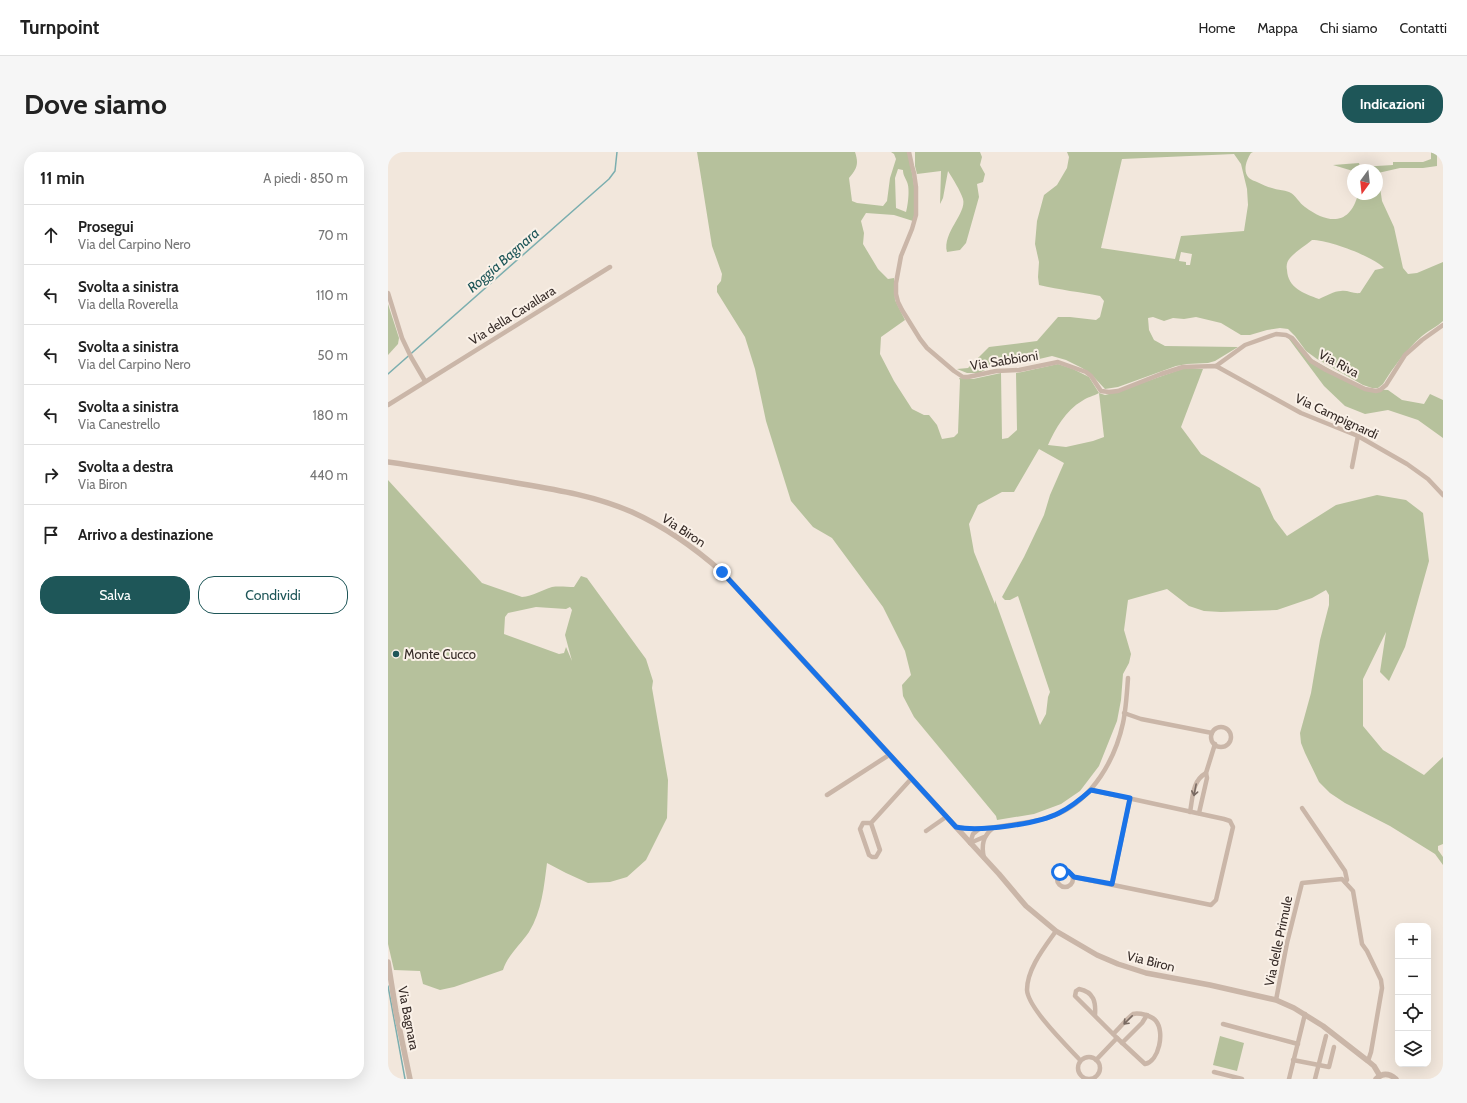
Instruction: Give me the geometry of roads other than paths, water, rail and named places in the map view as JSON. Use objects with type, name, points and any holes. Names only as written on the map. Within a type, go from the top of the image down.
[{"type":"street","name":"Via Sabbioni","points":[[909,152],[914,173],[916,209],[912,229],[901,256],[896,283],[896,294],[902,310],[920,339],[934,355],[954,371],[963,377],[968,377],[996,371],[1019,370],[1058,362],[1086,372],[1091,376],[1101,391],[1109,392],[1118,391],[1183,367],[1216,366]]},
{"type":"street","name":"Via della Cavallara","points":[[388,405],[610,267]]},
{"type":"street","points":[[388,293],[402,338],[411,358],[425,381]]},
{"type":"street","name":"Via Riva","points":[[1216,366],[1245,344],[1276,334],[1286,335],[1292,338],[1311,361],[1365,389],[1376,391],[1386,385],[1405,355],[1422,340],[1443,325]]},
{"type":"street","name":"Via Campignardi","points":[[1216,366],[1301,413],[1358,436],[1407,464],[1428,479],[1443,495]]},
{"type":"street","points":[[1352,467],[1358,436]]},
{"type":"street","name":"Via Biron","points":[[388,462],[541,487],[593,498],[632,512],[674,534],[722,572],[999,874],[1026,906],[1056,931],[1097,955],[1146,973],[1210,985],[1276,1000],[1304,1014],[1323,1026],[1374,1066],[1378,1077]]},
{"type":"street","points":[[956,827],[979,829],[993,828],[1035,821],[1058,814],[1079,802],[1091,790],[1104,772],[1114,751],[1121,732],[1128,678]]},
{"type":"street","points":[[1124,713],[1141,719],[1212,733]]},
{"type":"street","points":[[1222,727],[1228,730],[1231,736],[1229,742],[1221,746],[1215,744],[1212,739],[1212,733],[1216,728],[1222,727]]},
{"type":"street","points":[[1199,813],[1207,778],[1206,773],[1215,744]]},
{"type":"street","points":[[827,795],[889,755]]},
{"type":"street","points":[[1190,812],[1196,782],[1199,777],[1206,773]]},
{"type":"street","points":[[871,823],[880,850],[876,857],[869,855],[860,828],[863,823],[871,823],[911,779]]},
{"type":"street","points":[[1074,877],[1207,905],[1214,904],[1233,827],[1230,821],[1224,819],[1091,790]]},
{"type":"street","points":[[1112,884],[1130,798]]},
{"type":"street","points":[[1302,808],[1345,872],[1347,877],[1345,882],[1353,891],[1362,944],[1368,951],[1381,980],[1382,988],[1372,1052],[1368,1061]]},
{"type":"street","points":[[926,831],[946,817]]},
{"type":"street","points":[[970,843],[984,837],[993,828]]},
{"type":"street","points":[[970,843],[974,834],[979,829]]},
{"type":"street","points":[[984,837],[982,850],[985,860]]},
{"type":"street","name":"Via delle Primule","points":[[1276,1000],[1287,943],[1302,883],[1342,879],[1345,882]]},
{"type":"street","points":[[1056,931],[1039,955],[1029,977],[1027,991],[1031,1003],[1039,1014],[1080,1060]]},
{"type":"street","name":"Via Bagnara","points":[[388,962],[396,1012],[410,1079]]},
{"type":"street","points":[[1095,1015],[1096,1002],[1084,990],[1079,989],[1075,996],[1095,1015],[1115,1036],[1122,1043],[1145,1064],[1149,1063],[1155,1056],[1160,1041],[1161,1032],[1156,1020],[1141,1013],[1134,1014],[1115,1036],[1096,1060]]},
{"type":"street","points":[[1289,1079],[1304,1014]]},
{"type":"street","points":[[1122,1043],[1142,1023],[1147,1015]]},
{"type":"street","points":[[1223,1024],[1298,1044]]},
{"type":"street","points":[[1315,1079],[1326,1036]]},
{"type":"street","points":[[1293,1060],[1329,1068],[1334,1047]]},
{"type":"street","points":[[1088,1057],[1096,1060],[1100,1068],[1096,1078],[1089,1079],[1082,1076],[1078,1070],[1080,1060],[1088,1057]]},
{"type":"street","points":[[1214,1072],[1242,1079]]},
{"type":"street","points":[[1378,1077],[1388,1074],[1396,1079]]},
{"type":"waterway","name":"Roggia Bagnara","points":[[388,374],[609,179],[615,171],[617,152]]},
{"type":"waterway","name":"Roggia Bagnara","points":[[388,986],[405,1079]]},
{"type":"place","name":"Monte Cucco","points":[[396,654]]}]
